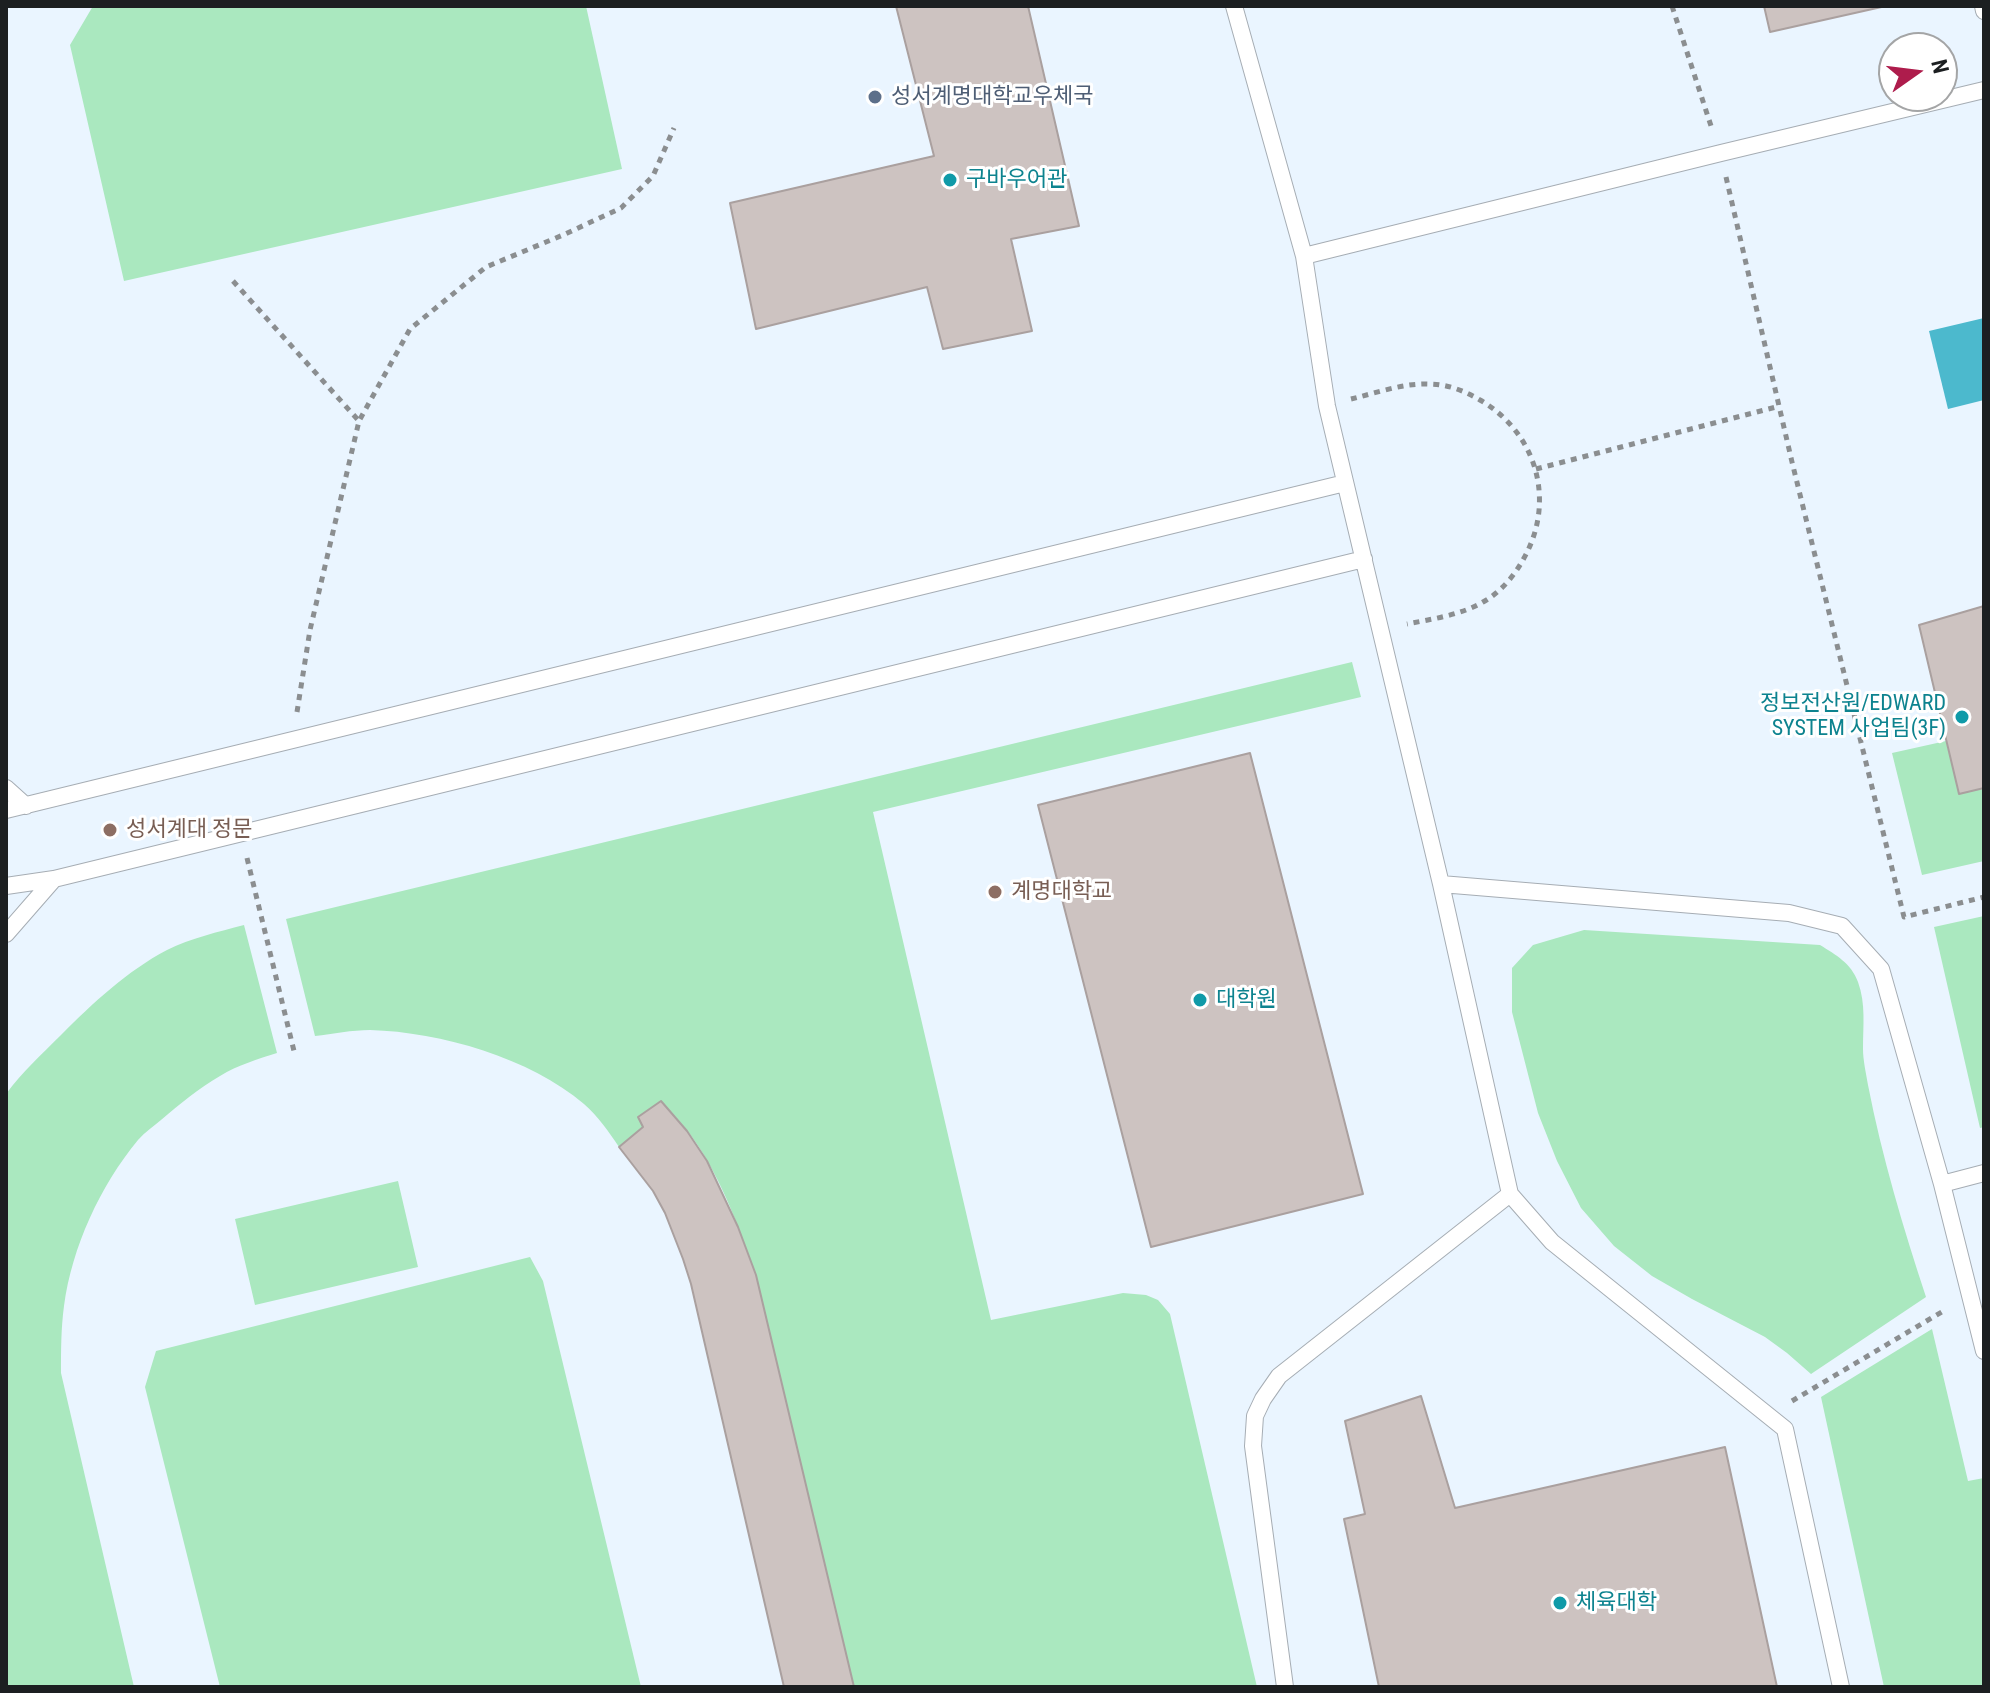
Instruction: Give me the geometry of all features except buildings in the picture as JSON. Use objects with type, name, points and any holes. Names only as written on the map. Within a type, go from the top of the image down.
[{"type":"lane","points":[[1234,6],[1304,256],[1327,406],[1441,884],[1510,1194],[1552,1242],[1785,1429],[1841,1687]]},
{"type":"lane","points":[[1304,256],[1984,90]]},
{"type":"lane","points":[[6,810],[1345,483]]},
{"type":"lane","points":[[6,886],[54,879],[1364,559]]},
{"type":"lane","points":[[6,788],[26,806]]},
{"type":"lane","points":[[6,934],[54,879]]},
{"type":"lane","points":[[1441,884],[1789,913],[1842,926],[1881,969],[1942,1184],[1984,1351]]},
{"type":"lane","points":[[1942,1184],[1984,1173]]},
{"type":"lane","points":[[1285,1687],[1253,1446],[1255,1416],[1279,1376],[1510,1194]]},
{"type":"path","points":[[1672,6],[1721,153],[1904,917],[1984,897]]},
{"type":"path","points":[[293,741],[310,630],[359,421],[410,329],[486,267],[621,208],[653,176],[674,128]]},
{"type":"path","points":[[233,281],[359,421]]},
{"type":"path","points":[[1327,406],[1400,387],[1429,384],[1465,391],[1496,410],[1521,436],[1536,469],[1541,505],[1534,540],[1514,576],[1484,602],[1446,616],[1379,630]]},
{"type":"path","points":[[1536,469],[1780,406]]},
{"type":"path","points":[[242,833],[294,1051]]},
{"type":"path","points":[[1768,1416],[1970,1295]]},
{"type":"shaded area","name":"계명대학교","points":[[6,6],[1984,6],[1984,1687],[6,1687]]},
{"type":"green space","points":[[93,6],[586,6],[622,169],[124,281],[70,45]]},
{"type":"green space","points":[[1352,662],[1361,697],[873,812],[991,1320],[1123,1293],[1146,1295],[1158,1300],[1170,1314],[1257,1687],[854,1687],[756,1275],[735,1218],[698,1145],[661,1101],[638,1117],[643,1127],[619,1147],[594,1114],[562,1088],[511,1061],[455,1042],[397,1032],[363,1030],[315,1036],[286,919]]},
{"type":"green space","points":[[1946,741],[1959,793],[1984,788],[1984,861],[1922,875],[1892,753]]},
{"type":"green space","points":[[1984,916],[1984,1127],[1980,1128],[1934,927]]},
{"type":"green space","points":[[244,925],[277,1053],[241,1065],[212,1081],[138,1140],[112,1177],[90,1218],[74,1262],[64,1306],[61,1373],[134,1687],[6,1687],[6,1094],[32,1063],[85,1011],[152,958],[176,946]]},
{"type":"green space","points":[[1584,930],[1820,945],[1847,965],[1855,975],[1862,999],[1864,1062],[1880,1139],[1926,1297],[1811,1374],[1765,1337],[1652,1276],[1614,1246],[1581,1208],[1557,1161],[1538,1113],[1512,1012],[1512,968],[1533,945]]},
{"type":"green space","points":[[398,1181],[418,1267],[255,1305],[235,1219]]},
{"type":"green space","points":[[530,1257],[543,1281],[641,1687],[220,1687],[145,1387],[156,1351]]},
{"type":"green space","points":[[1932,1329],[1968,1481],[1984,1478],[1984,1687],[1884,1687],[1821,1397]]},
{"type":"water","points":[[1984,318],[1984,400],[1948,409],[1929,331]]},
{"type":"place","name":"성서계명대학교우체국","points":[[875,97]]},
{"type":"place","name":"구바우어관","points":[[950,180]]},
{"type":"place","name":"정보전산원/EDWARD SYSTEM 사업팀(3F)","points":[[1962,717]]},
{"type":"place","name":"성서계대 정문","points":[[110,830]]},
{"type":"place","name":"계명대학교","points":[[995,892]]},
{"type":"place","name":"대학원","points":[[1200,1000]]},
{"type":"place","name":"체육대학","points":[[1560,1603]]}]
